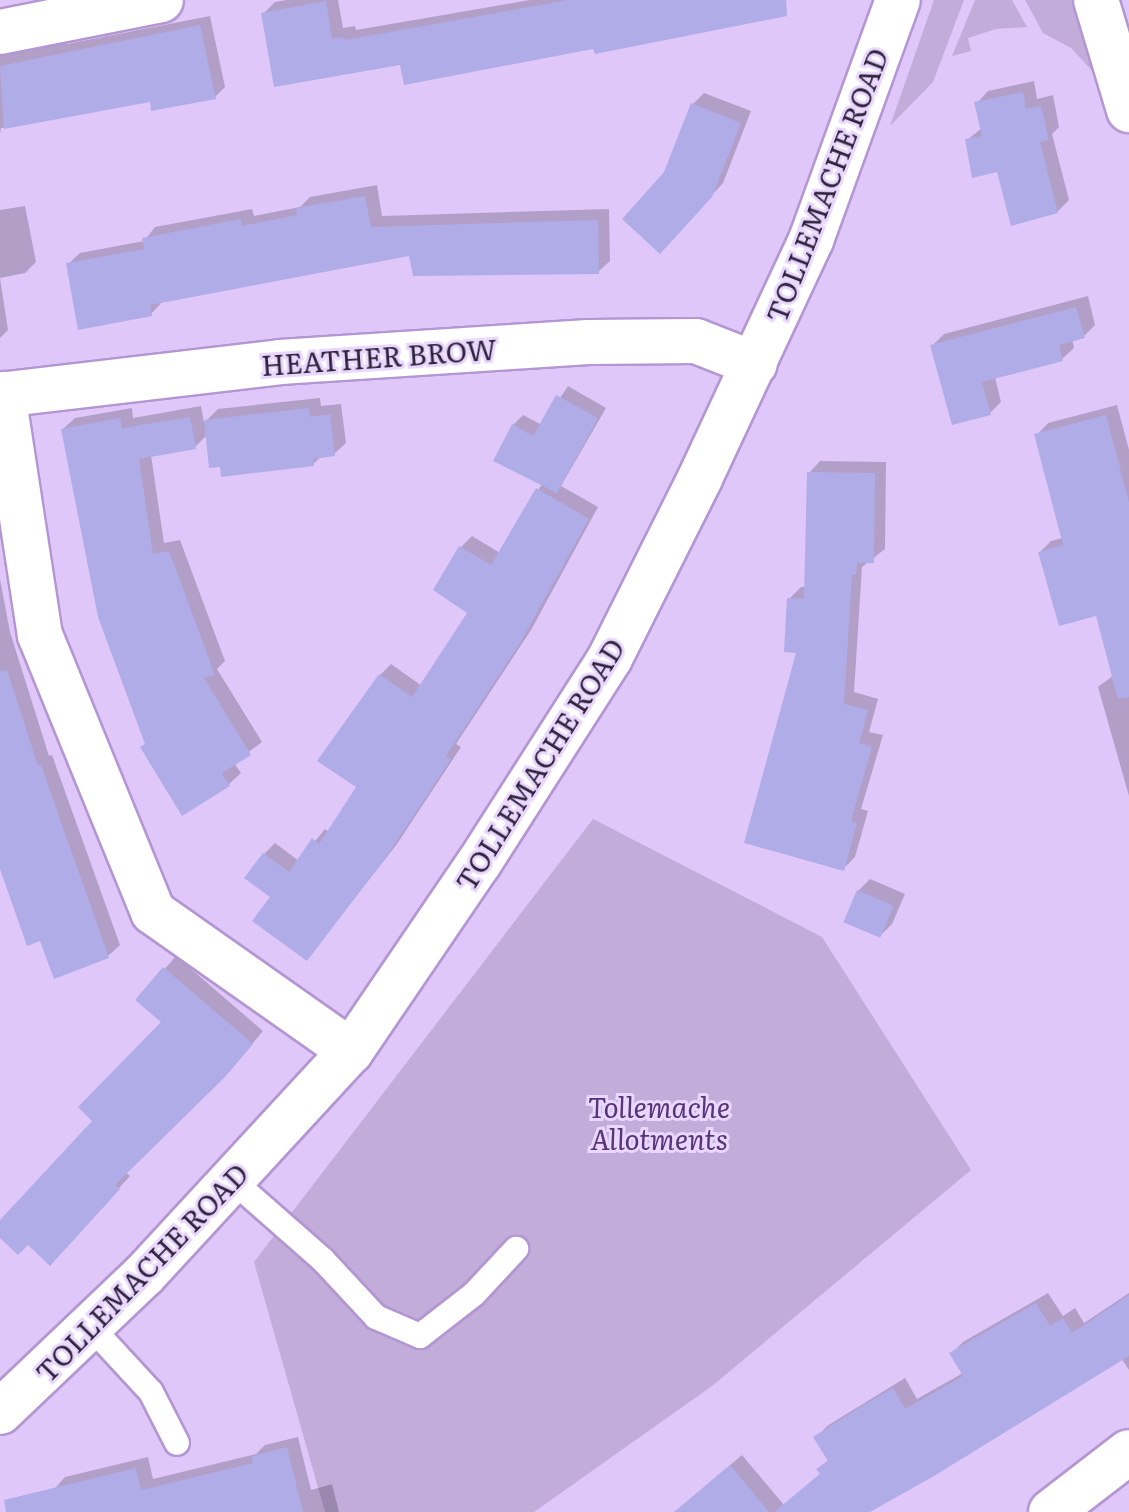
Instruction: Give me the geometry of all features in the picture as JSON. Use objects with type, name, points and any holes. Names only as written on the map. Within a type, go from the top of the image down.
[{"type":"street","points":[[0,32],[161,0]]},
{"type":"street","name":"TOLLEMACHE ROAD","points":[[0,1412],[91,1327],[351,1051],[479,863],[610,658],[755,364],[811,240],[898,0]]},
{"type":"street","points":[[1096,0],[1129,110]]},
{"type":"street","name":"HEATHER BROW","points":[[2,395],[280,362],[588,342],[696,341],[755,364]]},
{"type":"street","points":[[2,395],[40,635],[153,912],[351,1051]]},
{"type":"street","points":[[1051,1512],[1129,1452]]},
{"type":"lane","points":[[232,1180],[323,1260],[376,1317],[420,1336],[474,1294],[516,1249]]},
{"type":"lane","points":[[91,1327],[151,1392],[177,1443]]},
{"type":"green space","points":[[934,0],[964,0],[933,82],[890,126]]},
{"type":"green space","points":[[975,0],[1012,0],[1027,27],[996,29],[968,38],[971,51],[952,56]]},
{"type":"green space","points":[[1025,0],[1076,0],[1096,75],[1071,48],[1043,33]]},
{"type":"green space","name":"Tollemache Allotments","points":[[593,819],[822,937],[971,1170],[712,1386],[534,1512],[325,1512],[254,1262]]},
{"type":"building","points":[[568,0],[786,0],[787,16],[595,54],[593,49],[404,85],[400,65],[274,87],[261,13],[326,1],[332,39],[344,37],[345,40]]},
{"type":"building","points":[[200,25],[216,99],[151,111],[150,102],[4,129],[0,66]]},
{"type":"building","points":[[1023,92],[1026,109],[1041,106],[1049,140],[1040,142],[1058,213],[1011,226],[997,172],[972,178],[965,139],[982,136],[974,102]]},
{"type":"building","points":[[691,103],[741,123],[712,197],[660,254],[622,219],[664,172]]},
{"type":"building","points":[[365,196],[371,227],[598,220],[599,274],[413,276],[409,256],[150,305],[152,316],[78,330],[66,263],[144,249],[142,238],[241,219],[242,226],[297,215],[296,208]]},
{"type":"building","points":[[1076,307],[1085,338],[1059,345],[1063,361],[982,382],[991,415],[952,425],[930,345]]},
{"type":"building","points":[[556,395],[598,418],[557,493],[493,461],[512,424],[533,436]]},
{"type":"building","points":[[309,408],[310,417],[330,414],[335,456],[313,459],[314,466],[221,477],[220,467],[209,468],[204,420]]},
{"type":"building","points":[[1106,415],[1129,502],[1129,697],[1118,699],[1096,616],[1059,626],[1038,552],[1063,545],[1034,434]]},
{"type":"building","points":[[190,417],[196,449],[139,459],[153,554],[169,551],[215,675],[204,678],[251,755],[222,773],[230,786],[182,816],[140,747],[145,744],[98,617],[61,429],[120,418],[122,428]]},
{"type":"building","points":[[807,472],[875,473],[874,563],[857,563],[856,575],[852,575],[844,704],[868,710],[859,743],[872,747],[851,821],[857,823],[844,871],[744,843],[796,653],[784,652],[787,598],[804,599]]},
{"type":"building","points":[[536,488],[589,519],[520,643],[446,756],[451,759],[386,857],[307,961],[252,921],[270,897],[244,878],[263,853],[289,872],[312,838],[319,844],[356,787],[317,761],[379,674],[412,697],[467,613],[433,590],[459,546],[491,565]]},
{"type":"building","points":[[7,670],[38,766],[41,765],[109,958],[54,979],[40,941],[27,946],[0,869],[0,671]]},
{"type":"building","points":[[857,890],[894,906],[880,938],[843,922]]},
{"type":"building","points":[[163,967],[253,1044],[225,1077],[115,1185],[120,1189],[50,1266],[28,1245],[18,1255],[0,1238],[0,1220],[92,1121],[78,1107],[161,1022],[135,1000]]},
{"type":"building","points":[[1129,1295],[1129,1356],[934,1476],[870,1512],[774,1512],[820,1474],[816,1469],[828,1461],[813,1437],[865,1404],[893,1388],[905,1409],[963,1376],[949,1353],[1036,1303],[1050,1326],[1063,1318],[1072,1333]]},
{"type":"building","points":[[287,1447],[303,1512],[6,1512],[4,1500],[136,1468],[141,1490],[253,1463],[252,1456]]},
{"type":"building","points":[[730,1465],[769,1512],[674,1512]]}]
